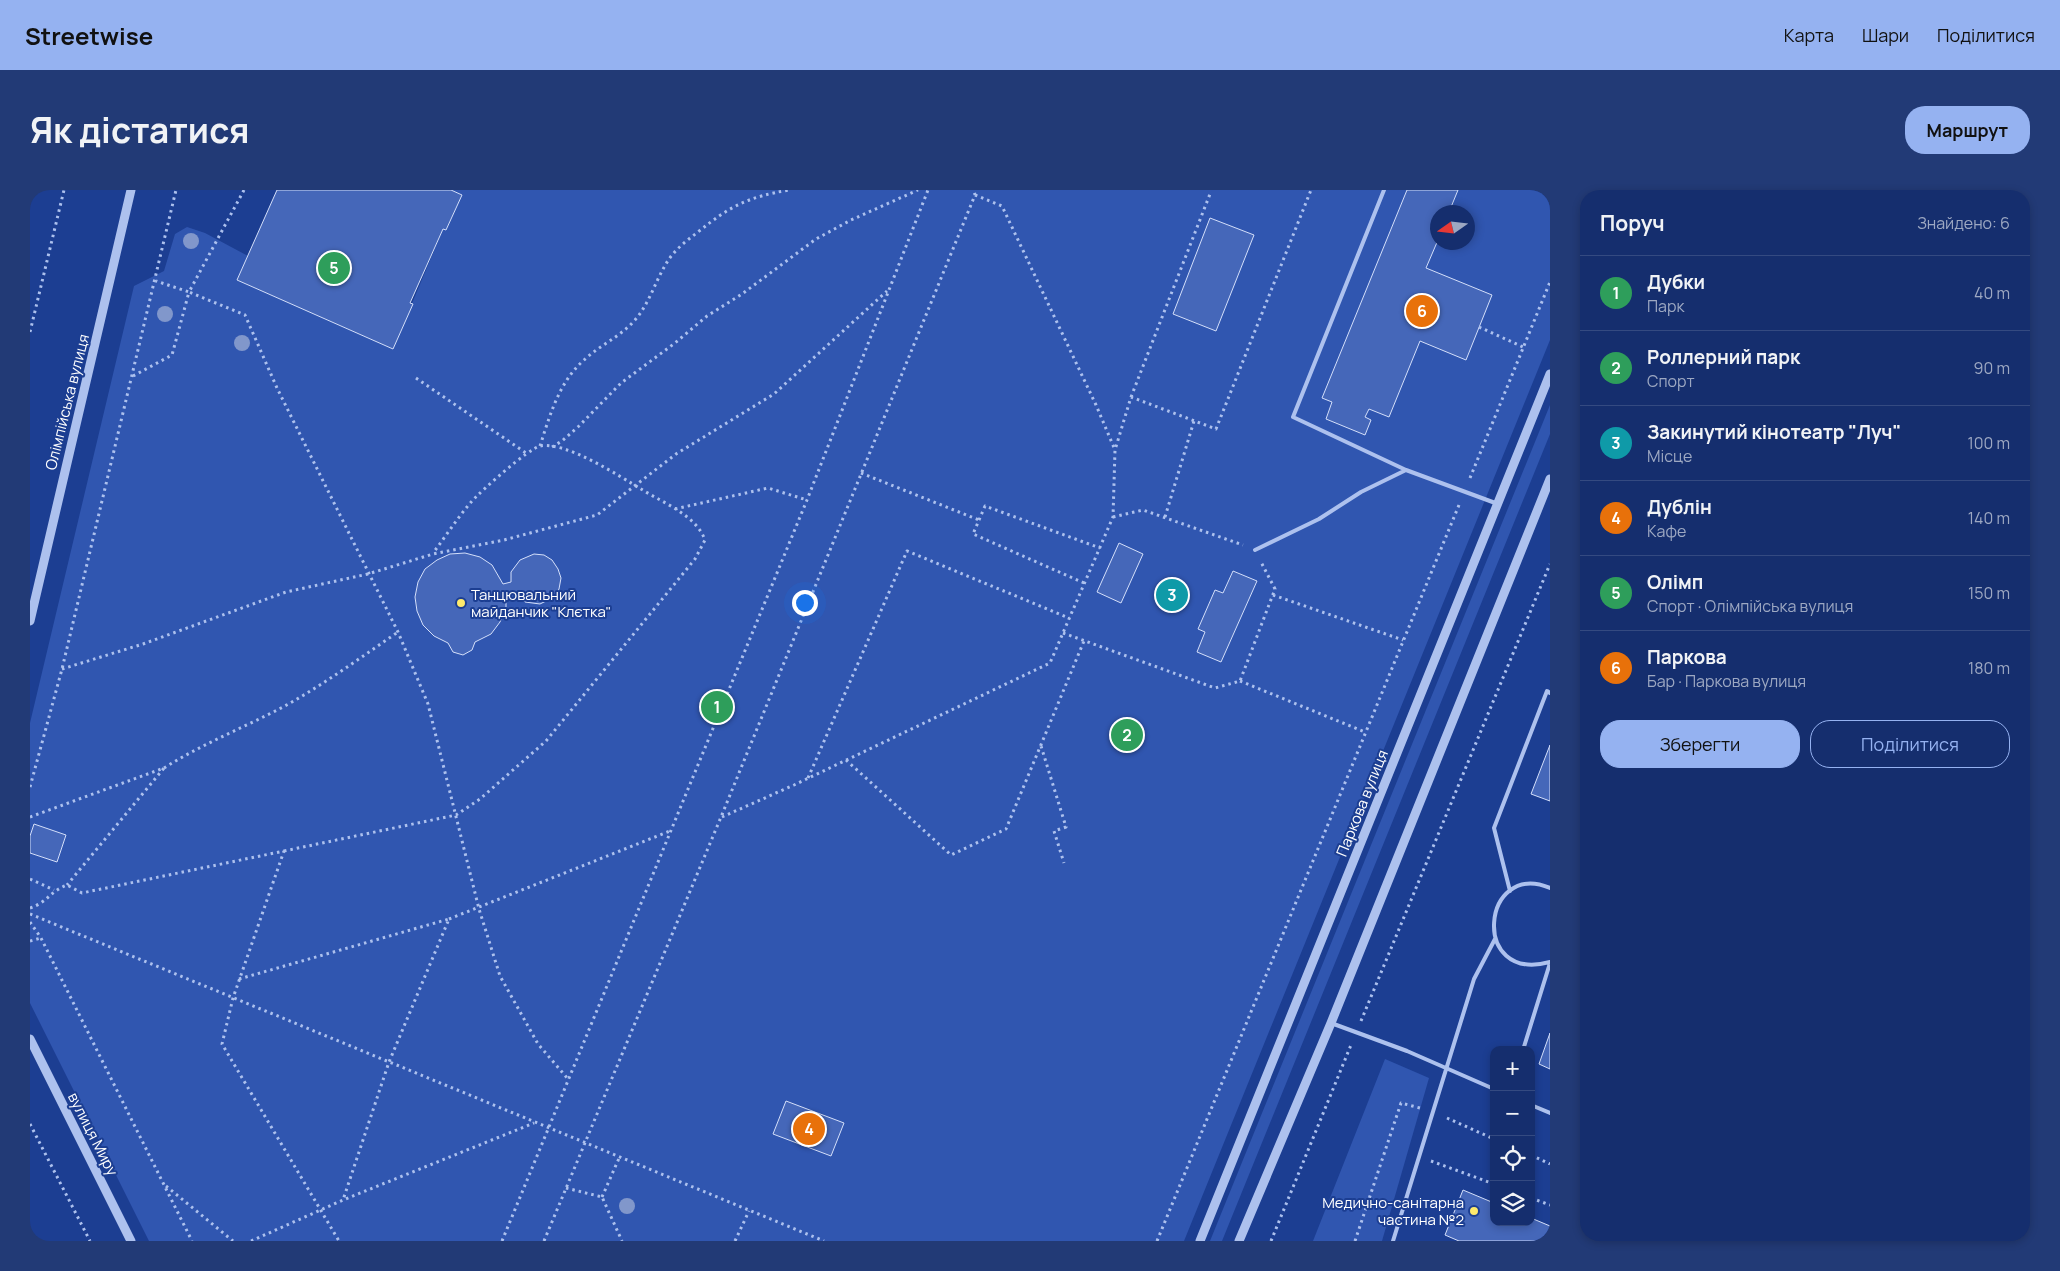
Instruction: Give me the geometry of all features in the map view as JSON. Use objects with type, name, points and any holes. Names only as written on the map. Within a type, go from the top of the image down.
[{"type":"street","name":"Олімпійська вулиця","points":[[30,621],[131,190]]},
{"type":"street","name":"Паркова вулиця","points":[[1200,1241],[1550,374]]},
{"type":"street","points":[[1239,1241],[1331,1023],[1550,479]]},
{"type":"street","name":"вулиця Миру","points":[[30,1039],[131,1241]]},
{"type":"lane","points":[[1384,190],[1293,417],[1406,470],[1498,504]]},
{"type":"lane","points":[[1255,550],[1319,519],[1361,492],[1406,470]]},
{"type":"lane","points":[[1510,891],[1494,828],[1547,691],[1550,693]]},
{"type":"lane","points":[[1525,1046],[1550,963],[1524,964],[1512,960],[1502,951],[1495,939],[1492,926],[1494,912],[1500,900],[1510,891],[1522,885],[1535,884],[1550,888]]},
{"type":"lane","points":[[1393,1241],[1474,979],[1495,939]]},
{"type":"lane","points":[[1331,1023],[1407,1051],[1490,1088]]},
{"type":"lane","points":[[1535,1107],[1550,1113]]},
{"type":"path","points":[[30,332],[64,190]]},
{"type":"path","points":[[30,787],[62,669],[156,281],[176,190]]},
{"type":"path","points":[[132,377],[172,355],[189,292],[244,190]]},
{"type":"path","points":[[540,446],[558,396],[571,373],[584,359],[624,331],[636,319],[667,262],[685,242],[721,213],[739,203],[789,190]]},
{"type":"path","points":[[552,447],[573,431],[620,383],[675,343],[707,316],[742,294],[816,239],[850,220],[918,190]]},
{"type":"path","points":[[502,1241],[807,500],[928,190]]},
{"type":"path","points":[[1131,398],[1216,429],[1311,190]]},
{"type":"path","points":[[544,1241],[721,817],[975,192],[1002,206],[1096,405],[1115,450]]},
{"type":"path","points":[[721,817],[808,778],[1050,663],[1113,516],[1115,450],[1131,398],[1210,194]]},
{"type":"path","points":[[156,281],[246,315],[277,388],[398,632],[428,704],[480,909],[500,976],[538,1044],[568,1078]]},
{"type":"path","points":[[1157,1241],[1550,282]]},
{"type":"path","points":[[62,669],[143,644],[286,592],[368,574],[433,554],[504,540],[597,515],[676,454],[774,394],[887,291]]},
{"type":"path","points":[[1479,327],[1523,347]]},
{"type":"path","points":[[416,378],[526,453]]},
{"type":"path","points":[[1165,518],[1194,421]]},
{"type":"path","points":[[67,885],[82,894],[456,815],[480,799],[546,741],[695,559],[705,540],[700,528],[635,486],[588,460],[561,448],[540,446],[526,453],[472,501],[433,554]]},
{"type":"path","points":[[860,473],[979,520]]},
{"type":"path","points":[[673,509],[768,488],[807,500]]},
{"type":"path","points":[[1084,583],[973,534],[985,506],[1100,548]]},
{"type":"path","points":[[1113,516],[1144,510],[1255,550],[1275,589],[1240,681]]},
{"type":"path","points":[[808,778],[907,551],[1070,618]]},
{"type":"path","points":[[1271,1241],[1550,564]]},
{"type":"path","points":[[1273,595],[1403,640]]},
{"type":"path","points":[[30,817],[164,768],[208,742],[243,727],[316,688],[398,632]]},
{"type":"path","points":[[1063,633],[1215,688],[1240,681],[1365,732]]},
{"type":"path","points":[[846,760],[951,855],[1006,830],[1084,641]]},
{"type":"path","points":[[1041,745],[1066,827],[1054,831],[1064,863]]},
{"type":"path","points":[[30,908],[42,904],[54,890],[67,885],[164,768]]},
{"type":"path","points":[[239,979],[480,909],[603,856],[670,831]]},
{"type":"path","points":[[284,851],[239,979],[222,1044],[339,1241]]},
{"type":"path","points":[[30,879],[54,890]]},
{"type":"path","points":[[30,914],[824,1241]]},
{"type":"path","points":[[342,1200],[389,1062],[449,919]]},
{"type":"path","points":[[30,922],[41,938],[192,1241]]},
{"type":"path","points":[[30,940],[41,938]]},
{"type":"path","points":[[1355,1241],[1401,1103],[1432,1111],[1490,1136]]},
{"type":"path","points":[[251,1241],[342,1200],[534,1123]]},
{"type":"path","points":[[30,1124],[90,1241]]},
{"type":"path","points":[[620,1156],[602,1197],[622,1241]]},
{"type":"path","points":[[1419,1157],[1490,1183]]},
{"type":"path","points":[[1535,1157],[1550,1164]]},
{"type":"path","points":[[164,1184],[234,1241]]},
{"type":"path","points":[[566,1188],[602,1197]]},
{"type":"path","points":[[1535,1199],[1550,1204]]},
{"type":"path","points":[[735,1241],[749,1210]]},
{"type":"shaded area","points":[[451,190],[1550,190],[1550,340],[1184,1241],[149,1241],[30,1003],[30,723],[134,286],[164,271],[175,234],[187,227],[205,233],[248,256],[237,280],[393,349],[443,229],[446,230],[462,195]]},
{"type":"shaded area","points":[[1550,405],[1550,434],[1222,1241],[1210,1241]]},
{"type":"shaded area","points":[[1385,1059],[1429,1078],[1382,1241],[1313,1241]]},
{"type":"building","points":[[277,190],[451,190],[462,195],[446,230],[443,229],[410,303],[413,304],[393,349],[237,280]]},
{"type":"building","points":[[1407,190],[1458,190],[1452,205],[1430,205],[1430,250],[1434,250],[1426,268],[1492,295],[1466,360],[1420,341],[1389,417],[1369,409],[1365,417],[1371,420],[1365,435],[1326,419],[1332,402],[1322,398]]},
{"type":"building","points":[[1210,218],[1254,235],[1216,331],[1173,314]]},
{"type":"building","points":[[1119,543],[1143,554],[1121,603],[1097,592]]},
{"type":"building","name":"Танцювальний майданчик \"Клєтка\"","points":[[465,553],[480,557],[492,565],[503,584],[511,582],[511,572],[520,560],[534,554],[544,555],[552,560],[561,578],[559,589],[554,597],[540,604],[525,602],[514,592],[506,594],[506,607],[500,622],[491,634],[475,642],[472,650],[463,655],[453,652],[448,643],[434,636],[423,625],[417,611],[415,597],[418,582],[425,569],[437,560],[450,554]]},
{"type":"building","points":[[1233,571],[1257,581],[1221,662],[1197,652],[1205,632],[1198,629],[1215,590],[1223,593]]},
{"type":"building","points":[[1550,745],[1550,801],[1531,794]]},
{"type":"building","points":[[34,824],[66,835],[57,862],[30,853],[30,836]]},
{"type":"building","points":[[1550,1033],[1550,1069],[1539,1064]]},
{"type":"building","points":[[786,1101],[844,1123],[831,1156],[773,1134]]},
{"type":"building","name":"Медично-санітарна частина №2","points":[[1463,1190],[1490,1201],[1490,1226],[1535,1226],[1535,1220],[1550,1226],[1550,1241],[1459,1241],[1445,1235]]},
{"type":"place","name":"Олімп","points":[[334,268]]},
{"type":"place","name":"Паркова","points":[[1422,311]]},
{"type":"place","name":"Закинутий кінотеатр \"Луч\"","points":[[1172,595]]},
{"type":"place","name":"Танцювальний майданчик \"Клєтка\"","points":[[461,603]]},
{"type":"place","name":"Дубки","points":[[717,707]]},
{"type":"place","name":"Роллерний парк","points":[[1127,735]]},
{"type":"place","name":"Дублін","points":[[809,1129]]},
{"type":"place","name":"Медично-санітарна частина №2","points":[[1474,1211]]}]
